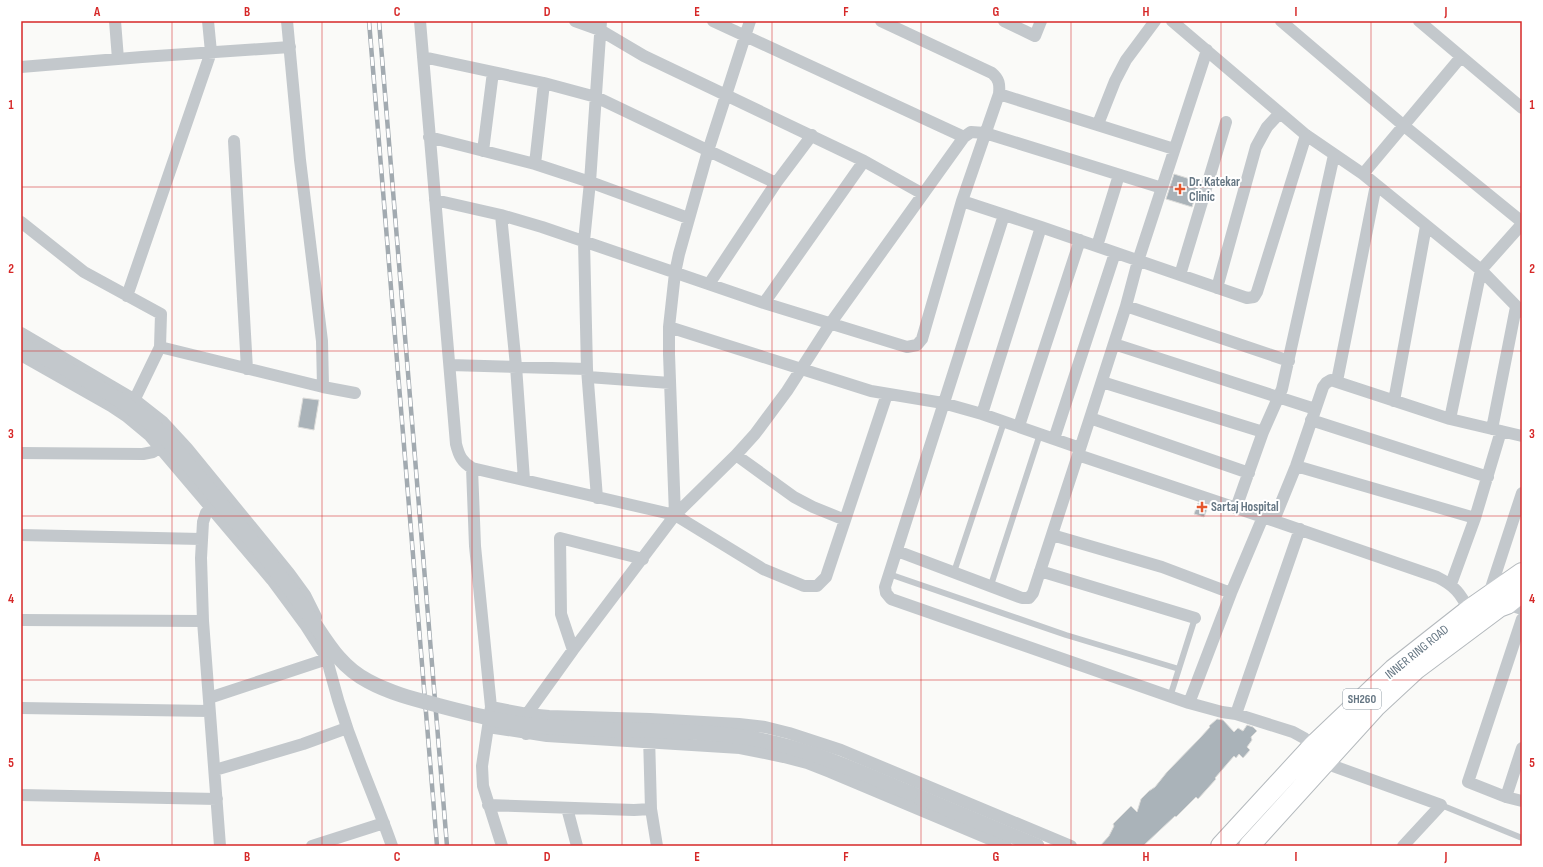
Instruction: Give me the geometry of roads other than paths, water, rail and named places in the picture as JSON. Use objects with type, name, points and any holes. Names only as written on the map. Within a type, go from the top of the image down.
[{"type":"highway","name":"INNER RING ROAD","points":[[1221,846],[1313,746],[1394,668],[1470,610],[1522,573]]},
{"type":"highway","name":"INNER RING ROAD","points":[[1249,846],[1375,707],[1416,668],[1499,607],[1517,602]]},
{"type":"street","points":[[115,21],[118,59]]},
{"type":"street","points":[[127,296],[211,52],[208,21]]},
{"type":"street","points":[[287,21],[300,160],[322,341],[323,387]]},
{"type":"street","points":[[420,21],[456,444],[459,456],[464,463],[472,468],[675,515],[763,569],[804,586],[817,586],[826,577],[887,394]]},
{"type":"street","points":[[575,21],[600,25],[644,56],[812,135],[864,161],[923,194]]},
{"type":"street","points":[[713,21],[964,137]]},
{"type":"street","points":[[675,515],[669,327],[675,273],[688,218],[750,21]]},
{"type":"street","points":[[435,200],[501,215],[584,241],[675,273],[830,324],[907,347],[917,345],[922,339],[962,202],[999,94],[1000,86],[998,78],[992,73],[881,21]]},
{"type":"street","points":[[1004,21],[1035,36],[1041,21]]},
{"type":"street","points":[[1098,124],[1115,81],[1126,60],[1155,21]]},
{"type":"street","points":[[1172,21],[1279,114],[1306,135],[1363,174],[1481,270],[1519,309],[1488,478],[1451,584]]},
{"type":"street","points":[[1281,21],[1403,125],[1522,223],[1481,270],[1450,419]]},
{"type":"street","points":[[1419,21],[1522,108]]},
{"type":"street","points":[[597,498],[587,373],[584,241],[590,182],[600,25]]},
{"type":"street","points":[[21,66],[211,52],[290,48]]},
{"type":"street","points":[[897,551],[1022,598],[1029,598],[1033,593],[1102,382],[1126,306],[1138,261],[1207,50]]},
{"type":"street","points":[[423,57],[544,83],[596,97],[776,183]]},
{"type":"street","points":[[1363,174],[1461,57]]},
{"type":"street","points":[[483,150],[493,72]]},
{"type":"street","points":[[535,164],[544,83]]},
{"type":"street","points":[[999,94],[1174,149]]},
{"type":"street","points":[[1217,288],[1256,147],[1267,127],[1279,114]]},
{"type":"street","points":[[1180,275],[1226,122]]},
{"type":"street","points":[[526,734],[527,714],[675,515],[736,455],[787,391],[830,324],[964,137],[971,132],[985,133],[1162,188]]},
{"type":"street","points":[[709,284],[776,183],[812,135]]},
{"type":"street","points":[[962,202],[1080,240],[1247,298],[1254,297],[1257,292],[1306,135]]},
{"type":"street","points":[[429,137],[535,164],[590,182],[688,218]]},
{"type":"street","points":[[234,141],[247,369]]},
{"type":"street","points":[[1236,508],[1263,432],[1279,397],[1289,361],[1334,155]]},
{"type":"street","points":[[764,303],[864,161]]},
{"type":"street","points":[[1097,246],[1119,175]]},
{"type":"street","points":[[1337,381],[1376,186]]},
{"type":"street","points":[[501,215],[516,366],[524,480]]},
{"type":"street","points":[[1004,215],[889,574],[885,587],[886,593],[891,599],[1170,697],[1222,712],[1236,714],[1293,732],[1304,738],[1313,746]]},
{"type":"street","points":[[21,222],[84,272],[161,314],[160,347],[126,416]]},
{"type":"street","points":[[1394,401],[1426,226]]},
{"type":"street","points":[[982,414],[1041,227]]},
{"type":"street","points":[[1019,426],[1080,240]]},
{"type":"street","points":[[1054,439],[1115,253]]},
{"type":"street","points":[[1126,306],[1289,361]]},
{"type":"street","points":[[669,327],[871,391],[943,403],[1019,426],[1054,439],[1079,451],[1236,508],[1269,518],[1437,577],[1451,584],[1461,594],[1470,610]]},
{"type":"street","points":[[21,334],[135,400],[163,422],[226,495],[305,595],[315,612],[347,728],[392,846]]},
{"type":"street","points":[[1114,344],[1279,397],[1313,415],[1488,478]]},
{"type":"street","points":[[21,345],[107,393],[148,421],[180,454],[270,563],[294,594],[328,645],[340,659],[352,671],[375,685],[395,694],[480,717],[523,724],[576,729],[699,733],[735,736],[766,741],[821,756],[1037,846]]},
{"type":"street","points":[[160,347],[323,387],[355,393]]},
{"type":"street","points":[[21,355],[126,416],[150,436],[276,585],[306,626],[327,659]]},
{"type":"street","points":[[450,365],[516,366],[670,383]]},
{"type":"street","points":[[1189,703],[1231,593],[1296,466],[1323,387],[1326,383],[1331,380],[1337,381],[1450,419],[1522,436]]},
{"type":"street","points":[[1102,382],[1263,432]]},
{"type":"street","points":[[1090,418],[1249,473]]},
{"type":"street","points":[[21,453],[143,454],[153,452],[161,448],[176,436]]},
{"type":"street","points":[[736,455],[794,497],[845,520]]},
{"type":"street","points":[[1296,466],[1475,518]]},
{"type":"street","points":[[472,468],[476,546],[491,707],[482,766],[483,786],[502,846]]},
{"type":"street","points":[[1488,598],[1522,493]]},
{"type":"street","points":[[220,846],[203,621],[201,539],[203,522],[206,513],[226,495]]},
{"type":"street","points":[[1236,714],[1300,529]]},
{"type":"street","points":[[21,534],[201,539]]},
{"type":"street","points":[[1052,535],[1162,567],[1231,593]]},
{"type":"street","points":[[574,650],[562,614],[560,538],[643,559]]},
{"type":"street","points":[[1040,571],[1195,618]]},
{"type":"street","points":[[1522,619],[1468,782],[1506,797],[1522,801]]},
{"type":"street","points":[[21,620],[203,621]]},
{"type":"street","points":[[209,698],[327,659]]},
{"type":"street","points":[[491,707],[527,714],[739,724],[765,728],[815,741],[841,750],[1071,846]]},
{"type":"street","points":[[21,708],[209,711]]},
{"type":"street","points":[[650,719],[649,743],[651,809],[657,846]]},
{"type":"street","points":[[488,727],[526,734],[740,748],[784,757],[807,763],[1006,846]]},
{"type":"street","points":[[215,770],[304,744],[347,728]]},
{"type":"street","points":[[1506,797],[1522,748]]},
{"type":"street","points":[[1325,763],[1441,805],[1403,846]]},
{"type":"street","points":[[21,795],[217,799]]},
{"type":"street","points":[[488,805],[634,810],[651,809]]},
{"type":"street","points":[[567,808],[577,846]]},
{"type":"street","points":[[312,846],[384,823]]},
{"type":"lane","points":[[954,572],[1004,422]]},
{"type":"lane","points":[[991,586],[1040,434]]},
{"type":"lane","points":[[889,574],[1066,635],[1179,669]]},
{"type":"lane","points":[[1170,697],[1195,618]]},
{"type":"lane","points":[[1441,805],[1522,838]]},
{"type":"railway","points":[[369,21],[437,846]]},
{"type":"railway","points":[[379,21],[447,846]]},
{"type":"place","name":"Dr. Katekar Clinic","points":[[1180,189]]},
{"type":"place","name":"Sartaj Hospital","points":[[1202,507]]}]
